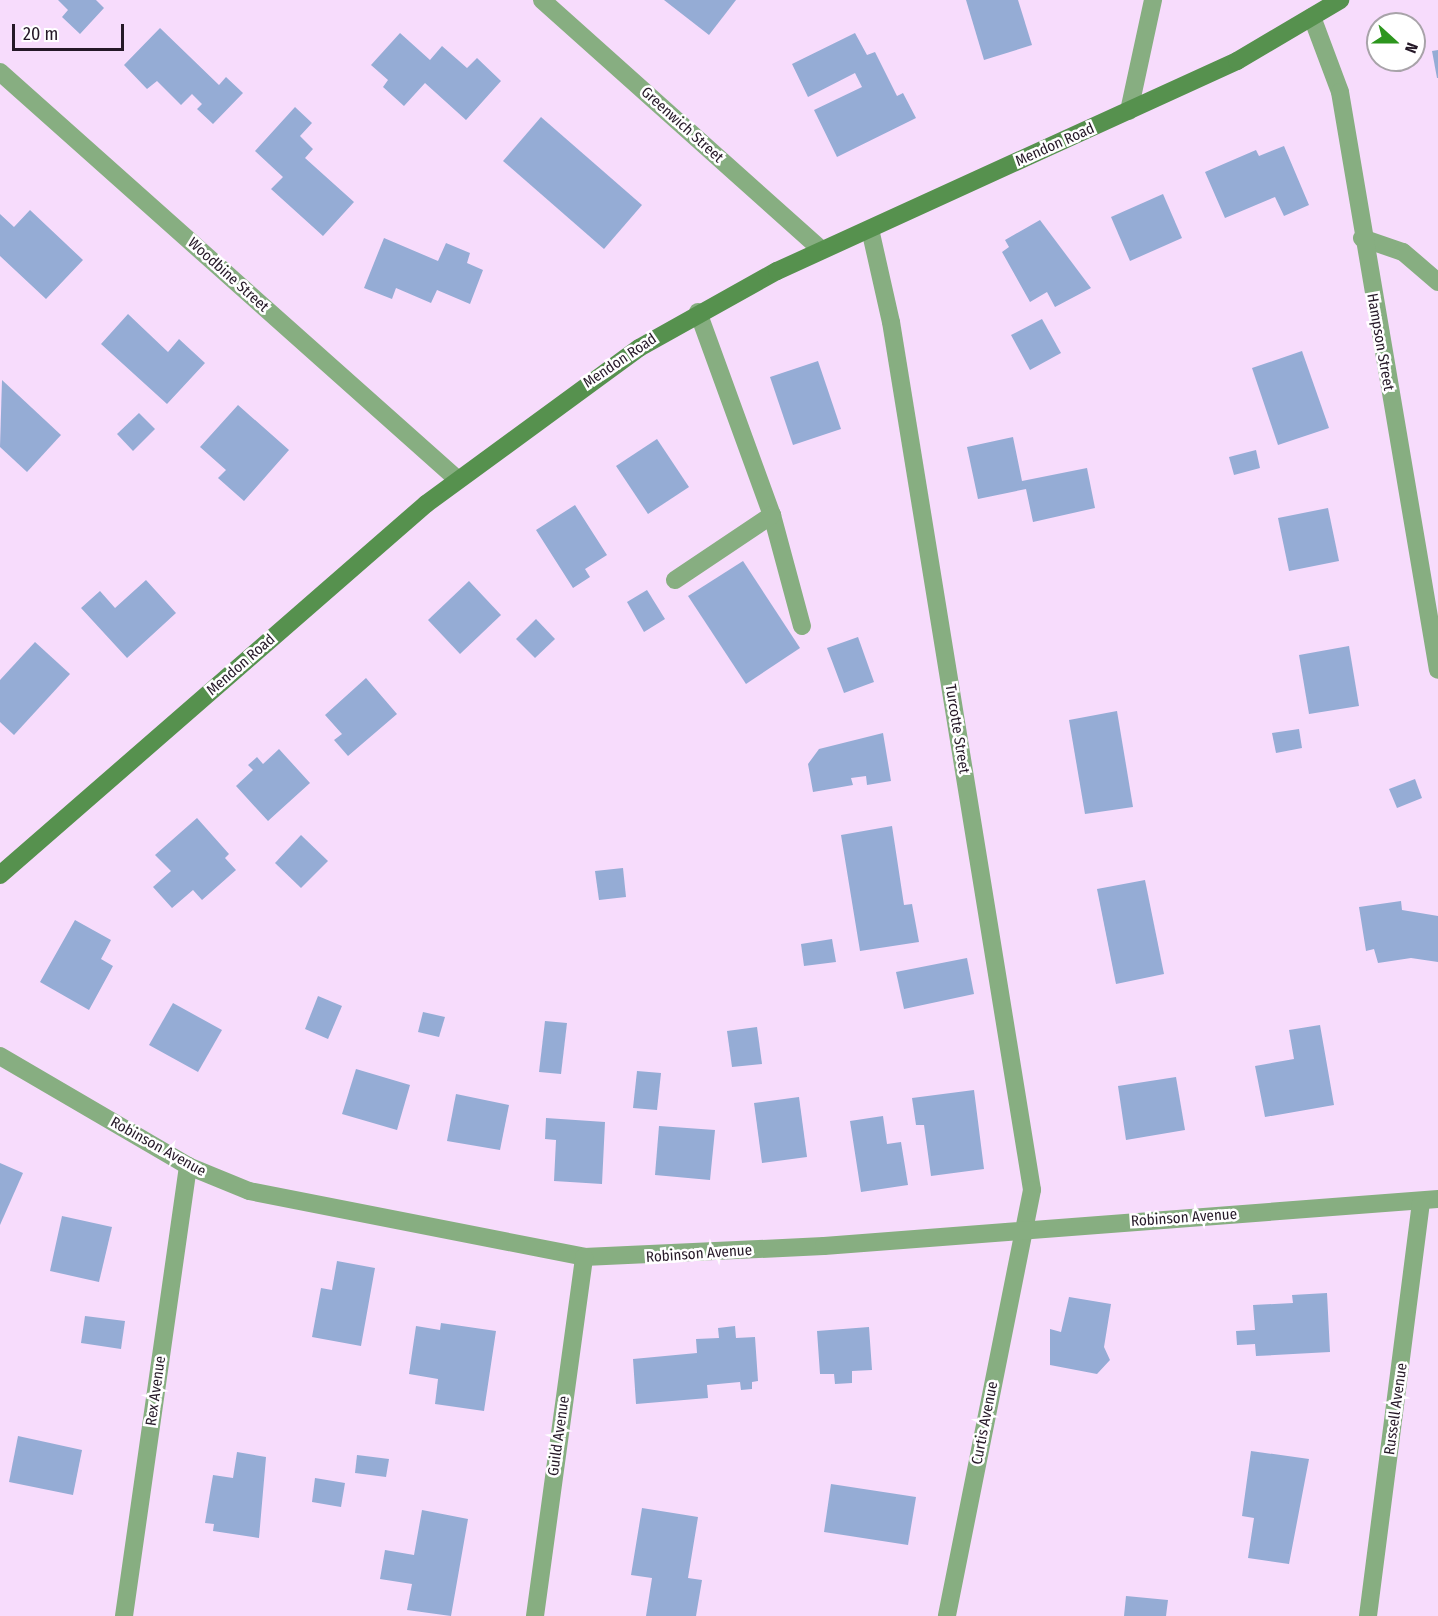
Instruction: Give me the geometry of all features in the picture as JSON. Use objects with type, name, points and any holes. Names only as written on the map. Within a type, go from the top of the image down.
[{"type":"street","name":"Greenwich Street","points":[[542,0],[822,250]]},
{"type":"street","points":[[1130,111],[1153,0]]},
{"type":"street","name":"Mendon Road","points":[[0,875],[457,479],[566,398],[698,312],[822,250],[1237,61],[1340,0]]},
{"type":"street","name":"Hampson Street","points":[[1312,17],[1338,79],[1362,238],[1438,670]]},
{"type":"street","name":"Woodbine Street","points":[[0,72],[457,479]]},
{"type":"street","name":"Turcotte Street","points":[[870,229],[891,322],[1032,1190],[1022,1229]]},
{"type":"street","points":[[1362,238],[1403,252],[1438,282]]},
{"type":"street","points":[[698,312],[772,515],[802,626]]},
{"type":"street","points":[[675,580],[772,515]]},
{"type":"street","name":"Robinson Avenue","points":[[0,1056],[188,1166],[249,1191],[584,1257],[641,1258],[1430,1200]]},
{"type":"street","name":"Rex Avenue","points":[[124,1616],[188,1166]]},
{"type":"street","name":"Russell Avenue","points":[[1368,1616],[1430,1200]]},
{"type":"street","name":"Curtis Avenue","points":[[947,1616],[1022,1229]]},
{"type":"street","name":"Guild Avenue","points":[[535,1616],[584,1257]]},
{"type":"building","points":[[58,0],[96,0],[104,8],[80,34],[62,17],[68,10]]},
{"type":"building","points":[[664,0],[736,0],[709,35]]},
{"type":"building","points":[[966,0],[1018,0],[1032,45],[984,60]]},
{"type":"building","points":[[160,28],[219,85],[226,77],[243,93],[213,124],[197,109],[202,104],[192,94],[181,105],[157,81],[147,89],[124,65]]},
{"type":"building","points":[[400,33],[430,60],[442,46],[467,68],[477,58],[501,81],[466,120],[425,83],[404,106],[383,87],[388,80],[371,65]]},
{"type":"building","points":[[855,33],[867,55],[875,52],[897,96],[903,93],[916,118],[837,157],[814,110],[862,87],[855,73],[808,97],[792,64]]},
{"type":"building","points":[[1438,50],[1438,78],[1437,78],[1432,51]]},
{"type":"building","points":[[295,107],[312,123],[300,136],[313,149],[305,158],[354,202],[323,236],[271,189],[283,177],[255,151]]},
{"type":"building","points":[[541,117],[642,205],[604,249],[503,161]]},
{"type":"building","points":[[1284,146],[1309,205],[1284,216],[1275,197],[1225,218],[1205,172],[1256,150],[1259,156]]},
{"type":"building","points":[[1163,194],[1182,238],[1130,261],[1111,217]]},
{"type":"building","points":[[30,210],[83,260],[46,299],[0,256],[0,214],[14,227]]},
{"type":"building","points":[[1040,220],[1091,288],[1055,307],[1047,292],[1030,302],[1002,252],[1009,247],[1005,240]]},
{"type":"building","points":[[384,238],[438,261],[446,243],[470,253],[467,263],[483,270],[470,304],[437,290],[431,303],[396,288],[392,299],[364,288]]},
{"type":"building","points":[[128,314],[168,352],[179,339],[205,363],[167,404],[101,344]]},
{"type":"building","points":[[1042,319],[1061,353],[1030,370],[1011,335]]},
{"type":"building","points":[[1302,351],[1329,428],[1278,445],[1252,368]]},
{"type":"building","points":[[818,361],[841,429],[793,445],[770,377]]},
{"type":"building","points":[[2,380],[61,435],[27,472],[0,447]]},
{"type":"building","points":[[238,405],[289,450],[244,501],[218,478],[226,470],[200,447]]},
{"type":"building","points":[[139,413],[155,429],[133,451],[117,434]]},
{"type":"building","points":[[1013,437],[1022,481],[1087,468],[1095,508],[1033,522],[1026,489],[978,499],[967,447]]},
{"type":"building","points":[[657,439],[689,487],[648,514],[616,466]]},
{"type":"building","points":[[1256,450],[1260,468],[1234,475],[1229,457]]},
{"type":"building","points":[[575,505],[607,555],[585,569],[590,577],[573,588],[536,530]]},
{"type":"building","points":[[1328,508],[1339,561],[1289,571],[1278,518]]},
{"type":"building","points":[[743,561],[800,648],[746,684],[688,596]]},
{"type":"building","points":[[146,580],[176,613],[127,658],[81,608],[100,591],[115,608]]},
{"type":"building","points":[[469,581],[501,615],[460,654],[428,620]]},
{"type":"building","points":[[647,590],[665,619],[644,632],[627,602]]},
{"type":"building","points":[[536,619],[555,639],[535,658],[516,639]]},
{"type":"building","points":[[858,637],[874,682],[844,693],[827,648]]},
{"type":"building","points":[[35,642],[70,674],[14,735],[0,722],[0,680]]},
{"type":"building","points":[[1349,646],[1359,706],[1309,714],[1299,655]]},
{"type":"building","points":[[366,678],[397,714],[348,756],[334,740],[342,734],[325,715]]},
{"type":"building","points":[[1117,711],[1133,807],[1085,814],[1069,720]]},
{"type":"building","points":[[1299,729],[1302,748],[1276,753],[1272,733]]},
{"type":"building","points":[[883,733],[891,781],[867,785],[866,776],[851,778],[853,785],[813,792],[808,764],[819,749]]},
{"type":"building","points":[[279,749],[310,783],[268,821],[236,786],[253,770],[248,765],[257,757],[263,764]]},
{"type":"building","points":[[1415,779],[1422,798],[1397,808],[1389,789]]},
{"type":"building","points":[[197,818],[229,854],[225,858],[236,870],[202,900],[193,890],[172,908],[153,887],[171,871],[155,855]]},
{"type":"building","points":[[892,826],[904,905],[912,904],[919,942],[860,951],[841,835]]},
{"type":"building","points":[[301,835],[328,861],[301,888],[275,863]]},
{"type":"building","points":[[623,868],[626,897],[599,900],[595,871]]},
{"type":"building","points":[[1145,880],[1164,974],[1116,984],[1097,889]]},
{"type":"building","points":[[1401,901],[1402,910],[1438,916],[1438,962],[1411,958],[1378,963],[1374,949],[1366,951],[1359,907]]},
{"type":"building","points":[[75,920],[111,940],[101,959],[113,966],[89,1010],[40,982]]},
{"type":"building","points":[[832,939],[836,962],[804,966],[801,944]]},
{"type":"building","points":[[967,958],[974,994],[904,1009],[896,972]]},
{"type":"building","points":[[318,996],[342,1006],[328,1039],[305,1029]]},
{"type":"building","points":[[173,1003],[222,1030],[198,1072],[149,1045]]},
{"type":"building","points":[[423,1012],[445,1017],[439,1037],[418,1032]]},
{"type":"building","points":[[545,1021],[567,1023],[561,1074],[539,1072]]},
{"type":"building","points":[[1320,1025],[1334,1105],[1265,1117],[1255,1066],[1294,1059],[1289,1030]]},
{"type":"building","points":[[757,1027],[762,1064],[732,1067],[727,1031]]},
{"type":"building","points":[[356,1069],[410,1085],[397,1130],[342,1114]]},
{"type":"building","points":[[637,1071],[661,1073],[657,1110],[633,1108]]},
{"type":"building","points":[[1176,1077],[1185,1130],[1126,1140],[1118,1086]]},
{"type":"building","points":[[974,1090],[984,1169],[931,1176],[924,1125],[916,1125],[912,1098]]},
{"type":"building","points":[[456,1094],[509,1105],[500,1150],[447,1141]]},
{"type":"building","points":[[799,1097],[807,1157],[762,1163],[754,1103]]},
{"type":"building","points":[[883,1116],[887,1144],[901,1142],[908,1185],[861,1192],[850,1121]]},
{"type":"building","points":[[546,1118],[605,1122],[602,1184],[554,1181],[556,1140],[545,1139]]},
{"type":"building","points":[[659,1126],[715,1130],[710,1180],[655,1175]]},
{"type":"building","points":[[0,1163],[23,1173],[0,1225]]},
{"type":"building","points":[[62,1216],[112,1227],[99,1282],[50,1271]]},
{"type":"building","points":[[337,1261],[375,1268],[361,1346],[312,1337],[321,1288],[332,1290]]},
{"type":"building","points":[[1327,1293],[1330,1352],[1256,1356],[1255,1344],[1237,1345],[1236,1331],[1255,1330],[1253,1305],[1293,1303],[1292,1295]]},
{"type":"building","points":[[1069,1297],[1111,1304],[1104,1347],[1110,1360],[1097,1374],[1050,1365],[1050,1329],[1061,1332]]},
{"type":"building","points":[[85,1316],[125,1321],[121,1349],[81,1343]]},
{"type":"building","points":[[441,1323],[496,1331],[484,1411],[435,1404],[438,1379],[409,1374],[416,1326],[440,1330]]},
{"type":"building","points":[[735,1326],[736,1338],[755,1337],[758,1381],[752,1382],[752,1389],[741,1390],[740,1382],[707,1385],[708,1398],[636,1404],[633,1359],[697,1353],[696,1339],[719,1338],[718,1328]]},
{"type":"building","points":[[869,1327],[872,1370],[852,1371],[852,1383],[835,1384],[834,1374],[820,1374],[817,1331]]},
{"type":"building","points":[[18,1436],[82,1450],[73,1495],[9,1482]]},
{"type":"building","points":[[1251,1451],[1309,1459],[1289,1564],[1248,1558],[1254,1518],[1242,1516]]},
{"type":"building","points":[[237,1452],[266,1457],[259,1538],[213,1531],[214,1524],[205,1523],[213,1475],[233,1478]]},
{"type":"building","points":[[357,1455],[389,1459],[386,1477],[355,1473]]},
{"type":"building","points":[[315,1478],[345,1483],[341,1507],[312,1502]]},
{"type":"building","points":[[831,1484],[916,1497],[908,1545],[824,1532]]},
{"type":"building","points":[[642,1508],[698,1517],[688,1578],[702,1580],[696,1616],[646,1616],[652,1578],[631,1575]]},
{"type":"building","points":[[422,1510],[468,1519],[451,1616],[407,1610],[412,1584],[380,1579],[385,1550],[414,1555]]},
{"type":"building","points":[[1126,1596],[1168,1600],[1166,1616],[1124,1616]]}]
